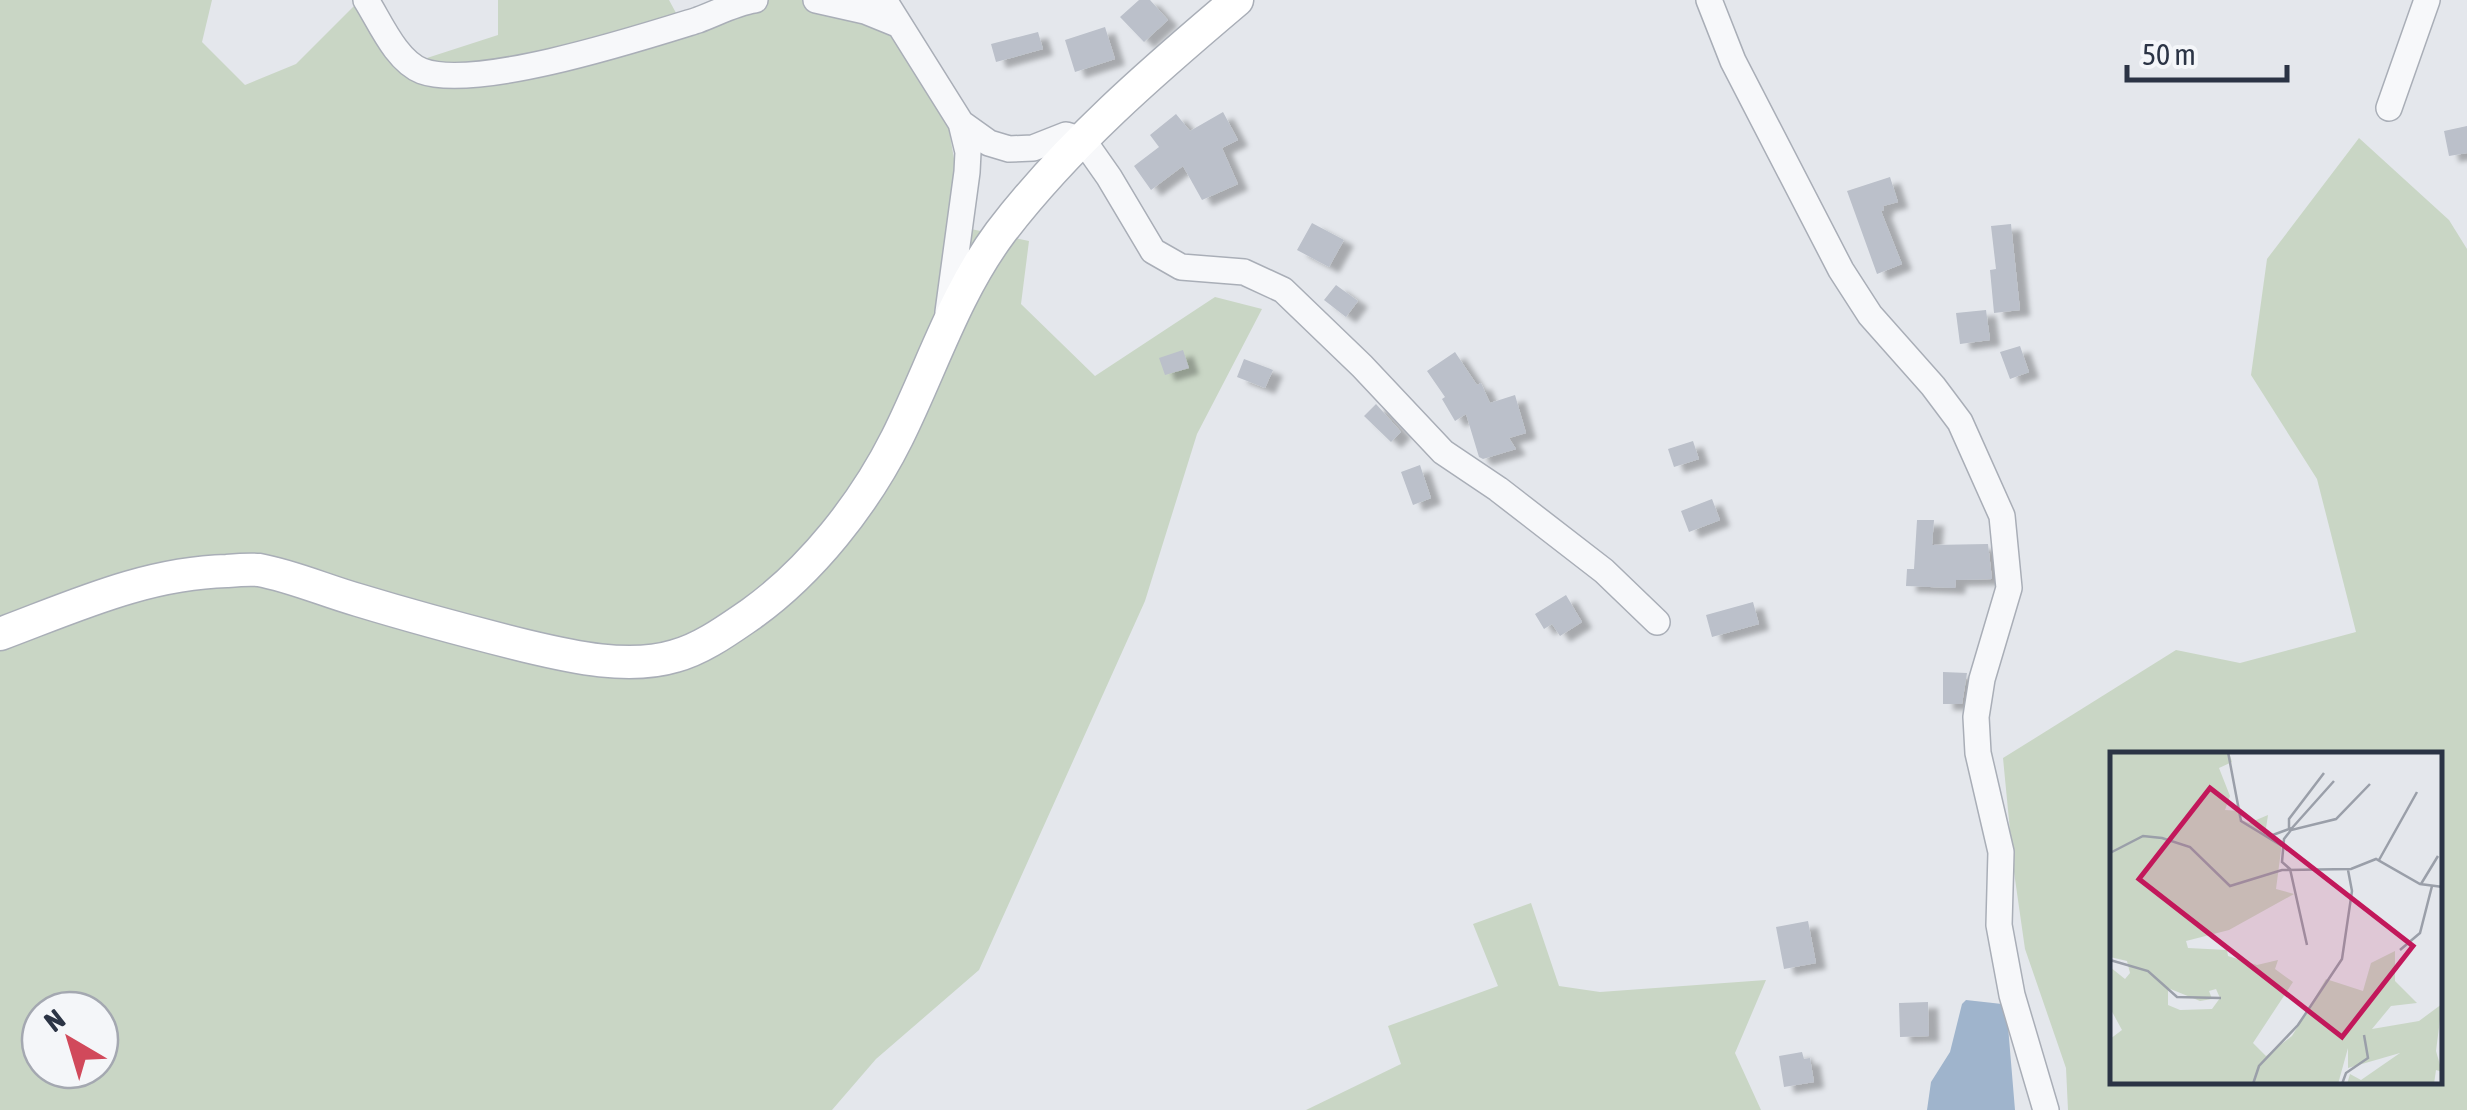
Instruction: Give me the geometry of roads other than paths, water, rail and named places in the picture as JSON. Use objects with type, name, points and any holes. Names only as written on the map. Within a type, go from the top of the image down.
[{"type":"street","points":[[366,0],[410,64],[438,74],[511,70],[596,49],[741,2]]},
{"type":"street","points":[[816,0],[865,11],[898,24]]},
{"type":"street","points":[[884,0],[961,123],[974,135],[1009,149],[1033,148],[1066,135],[1083,140],[1153,250],[1181,267],[1244,272],[1283,290],[1443,452],[1604,571],[1657,622]]},
{"type":"street","points":[[0,634],[135,583],[196,572],[257,570],[432,623],[546,650],[634,661],[676,656],[727,631],[775,597],[870,486],[896,440],[946,327],[998,237],[1030,196],[1083,140],[1238,0]]},
{"type":"street","points":[[1709,0],[1733,61],[1841,270],[1870,315],[1960,422],[2002,516],[2009,588],[1982,679],[1976,717],[1978,753],[2001,852],[1998,925],[2012,995],[2046,1110]]},
{"type":"street","points":[[2390,108],[2427,0]]},
{"type":"street","points":[[946,327],[967,172],[968,152],[961,123]]},
{"type":"water","points":[[1966,1000],[2002,1004],[2007,1014],[2015,1110],[1927,1110],[1931,1082],[1950,1052]]}]
